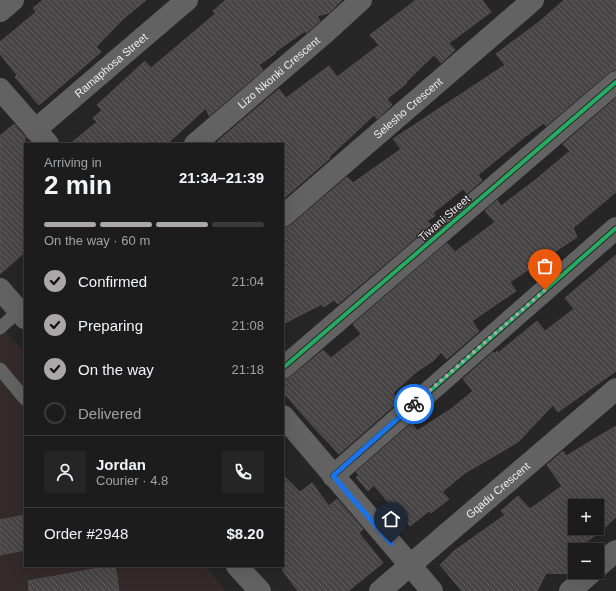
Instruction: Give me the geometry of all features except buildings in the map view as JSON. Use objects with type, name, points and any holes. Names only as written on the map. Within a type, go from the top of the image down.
[{"type":"street","points":[[0,11],[13,0]]},
{"type":"street","name":"Ramaphosa Street","points":[[42,137],[187,0]]},
{"type":"street","name":"Lizo Nkonki Crescent","points":[[195,143],[326,32],[361,0]]},
{"type":"street","name":"Selesho Crescent","points":[[284,215],[533,0]]},
{"type":"street","name":"Tiwani Street","points":[[284,367],[616,82]]},
{"type":"street","points":[[0,89],[42,137]]},
{"type":"street","points":[[333,476],[616,228]]},
{"type":"street","points":[[0,289],[22,314]]},
{"type":"street","name":"Gqadu Crescent","points":[[380,591],[616,389]]},
{"type":"street","points":[[284,417],[432,591]]},
{"type":"street","points":[[604,562],[616,551]]},
{"type":"street","points":[[238,567],[260,591]]},
{"type":"street","points":[[570,591],[584,579]]},
{"type":"lane","points":[[0,328],[22,314]]},
{"type":"lane","points":[[0,369],[24,397]]},
{"type":"shaded area","points":[[0,325],[24,353],[24,567],[206,567],[226,591],[0,591]]},
{"type":"cycle path","points":[[284,367],[616,82]]},
{"type":"cycle path","points":[[333,476],[616,228]]},
{"type":"way so far","points":[[414,404],[545,290]]},
{"type":"route","points":[[391,543],[333,476],[414,404]]}]
